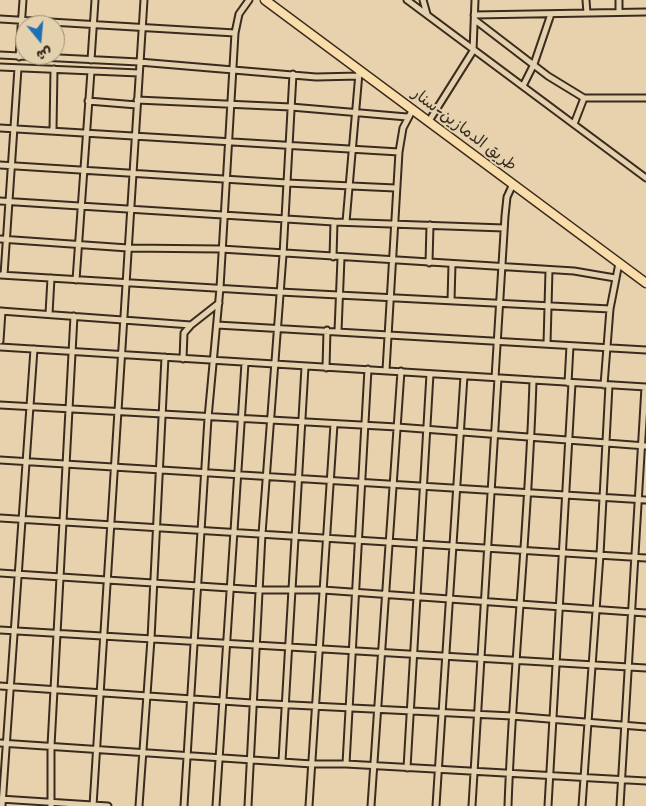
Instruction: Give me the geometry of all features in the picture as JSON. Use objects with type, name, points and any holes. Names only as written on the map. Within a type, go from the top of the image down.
[{"type":"highway","name":"طريق الدمازين-سنار","points":[[265,0],[359,73],[413,109],[646,282]]},
{"type":"street","points":[[22,15],[23,0]]},
{"type":"street","points":[[91,60],[95,0]]},
{"type":"street","points":[[93,806],[144,0]]},
{"type":"street","points":[[184,806],[208,418],[220,288],[235,33],[239,14],[250,0]]},
{"type":"street","points":[[407,0],[646,178]]},
{"type":"street","points":[[423,0],[427,15]]},
{"type":"street","points":[[429,122],[473,51],[475,0]]},
{"type":"street","points":[[586,0],[587,13]]},
{"type":"street","points":[[619,0],[619,12]]},
{"type":"street","points":[[475,17],[646,12]]},
{"type":"street","points":[[523,86],[534,64],[551,14]]},
{"type":"street","points":[[475,17],[534,64],[584,98],[646,98]]},
{"type":"street","points":[[0,19],[15,20]]},
{"type":"street","points":[[65,23],[235,33]]},
{"type":"street","points":[[0,56],[15,57]]},
{"type":"street","points":[[65,59],[140,62],[316,77],[359,73],[354,113],[346,222]]},
{"type":"street","points":[[0,67],[139,72]]},
{"type":"street","points":[[18,68],[7,239],[2,275],[339,296],[610,309]]},
{"type":"street","points":[[53,130],[54,69]]},
{"type":"street","points":[[76,280],[91,71]]},
{"type":"street","points":[[248,806],[262,534],[268,477],[270,420],[283,255],[293,74]]},
{"type":"street","points":[[574,124],[584,98]]},
{"type":"street","points":[[88,101],[291,106],[407,117]]},
{"type":"street","points":[[386,370],[395,188],[399,152],[407,117],[413,109]]},
{"type":"street","points":[[0,128],[399,152]]},
{"type":"street","points":[[0,165],[287,184],[395,188]]},
{"type":"street","points":[[472,806],[493,491],[497,341],[504,228],[507,197],[513,184]]},
{"type":"street","points":[[0,201],[130,211],[334,222],[504,228]]},
{"type":"street","points":[[333,257],[334,222]]},
{"type":"street","points":[[429,263],[430,225]]},
{"type":"street","points":[[0,238],[128,248],[221,249],[283,255],[549,270],[615,278]]},
{"type":"street","points":[[338,330],[341,258]]},
{"type":"street","points":[[582,806],[607,444],[610,309],[619,263]]},
{"type":"street","points":[[451,301],[452,264]]},
{"type":"street","points":[[547,344],[549,270]]},
{"type":"street","points":[[49,314],[50,278]]},
{"type":"street","points":[[183,359],[184,333],[218,303]]},
{"type":"street","points":[[0,341],[1,311],[124,318],[191,325]]},
{"type":"street","points":[[51,805],[51,746],[74,316]]},
{"type":"street","points":[[217,324],[646,350]]},
{"type":"street","points":[[326,368],[327,330]]},
{"type":"street","points":[[548,806],[564,553],[569,441],[570,346]]},
{"type":"street","points":[[0,347],[646,387],[644,446],[620,806]]},
{"type":"street","points":[[2,806],[34,349]]},
{"type":"street","points":[[139,806],[151,639],[165,357]]},
{"type":"street","points":[[216,806],[232,532],[245,363]]},
{"type":"street","points":[[282,761],[305,367]]},
{"type":"street","points":[[346,764],[368,369]]},
{"type":"street","points":[[371,806],[401,372]]},
{"type":"street","points":[[407,768],[425,487],[430,374]]},
{"type":"street","points":[[436,806],[464,376]]},
{"type":"street","points":[[508,806],[515,660],[529,493],[533,380]]},
{"type":"street","points":[[0,405],[397,427],[644,446]]},
{"type":"street","points":[[309,806],[334,424]]},
{"type":"street","points":[[0,460],[646,500]]},
{"type":"street","points":[[0,518],[646,558]]},
{"type":"street","points":[[0,573],[260,590],[323,590],[646,613]]},
{"type":"street","points":[[0,630],[646,668]]},
{"type":"street","points":[[0,686],[252,703],[512,716],[646,726]]},
{"type":"street","points":[[0,743],[187,754],[218,758],[312,764],[346,764],[646,781]]},
{"type":"street","points":[[1,799],[51,805],[108,806]]}]
